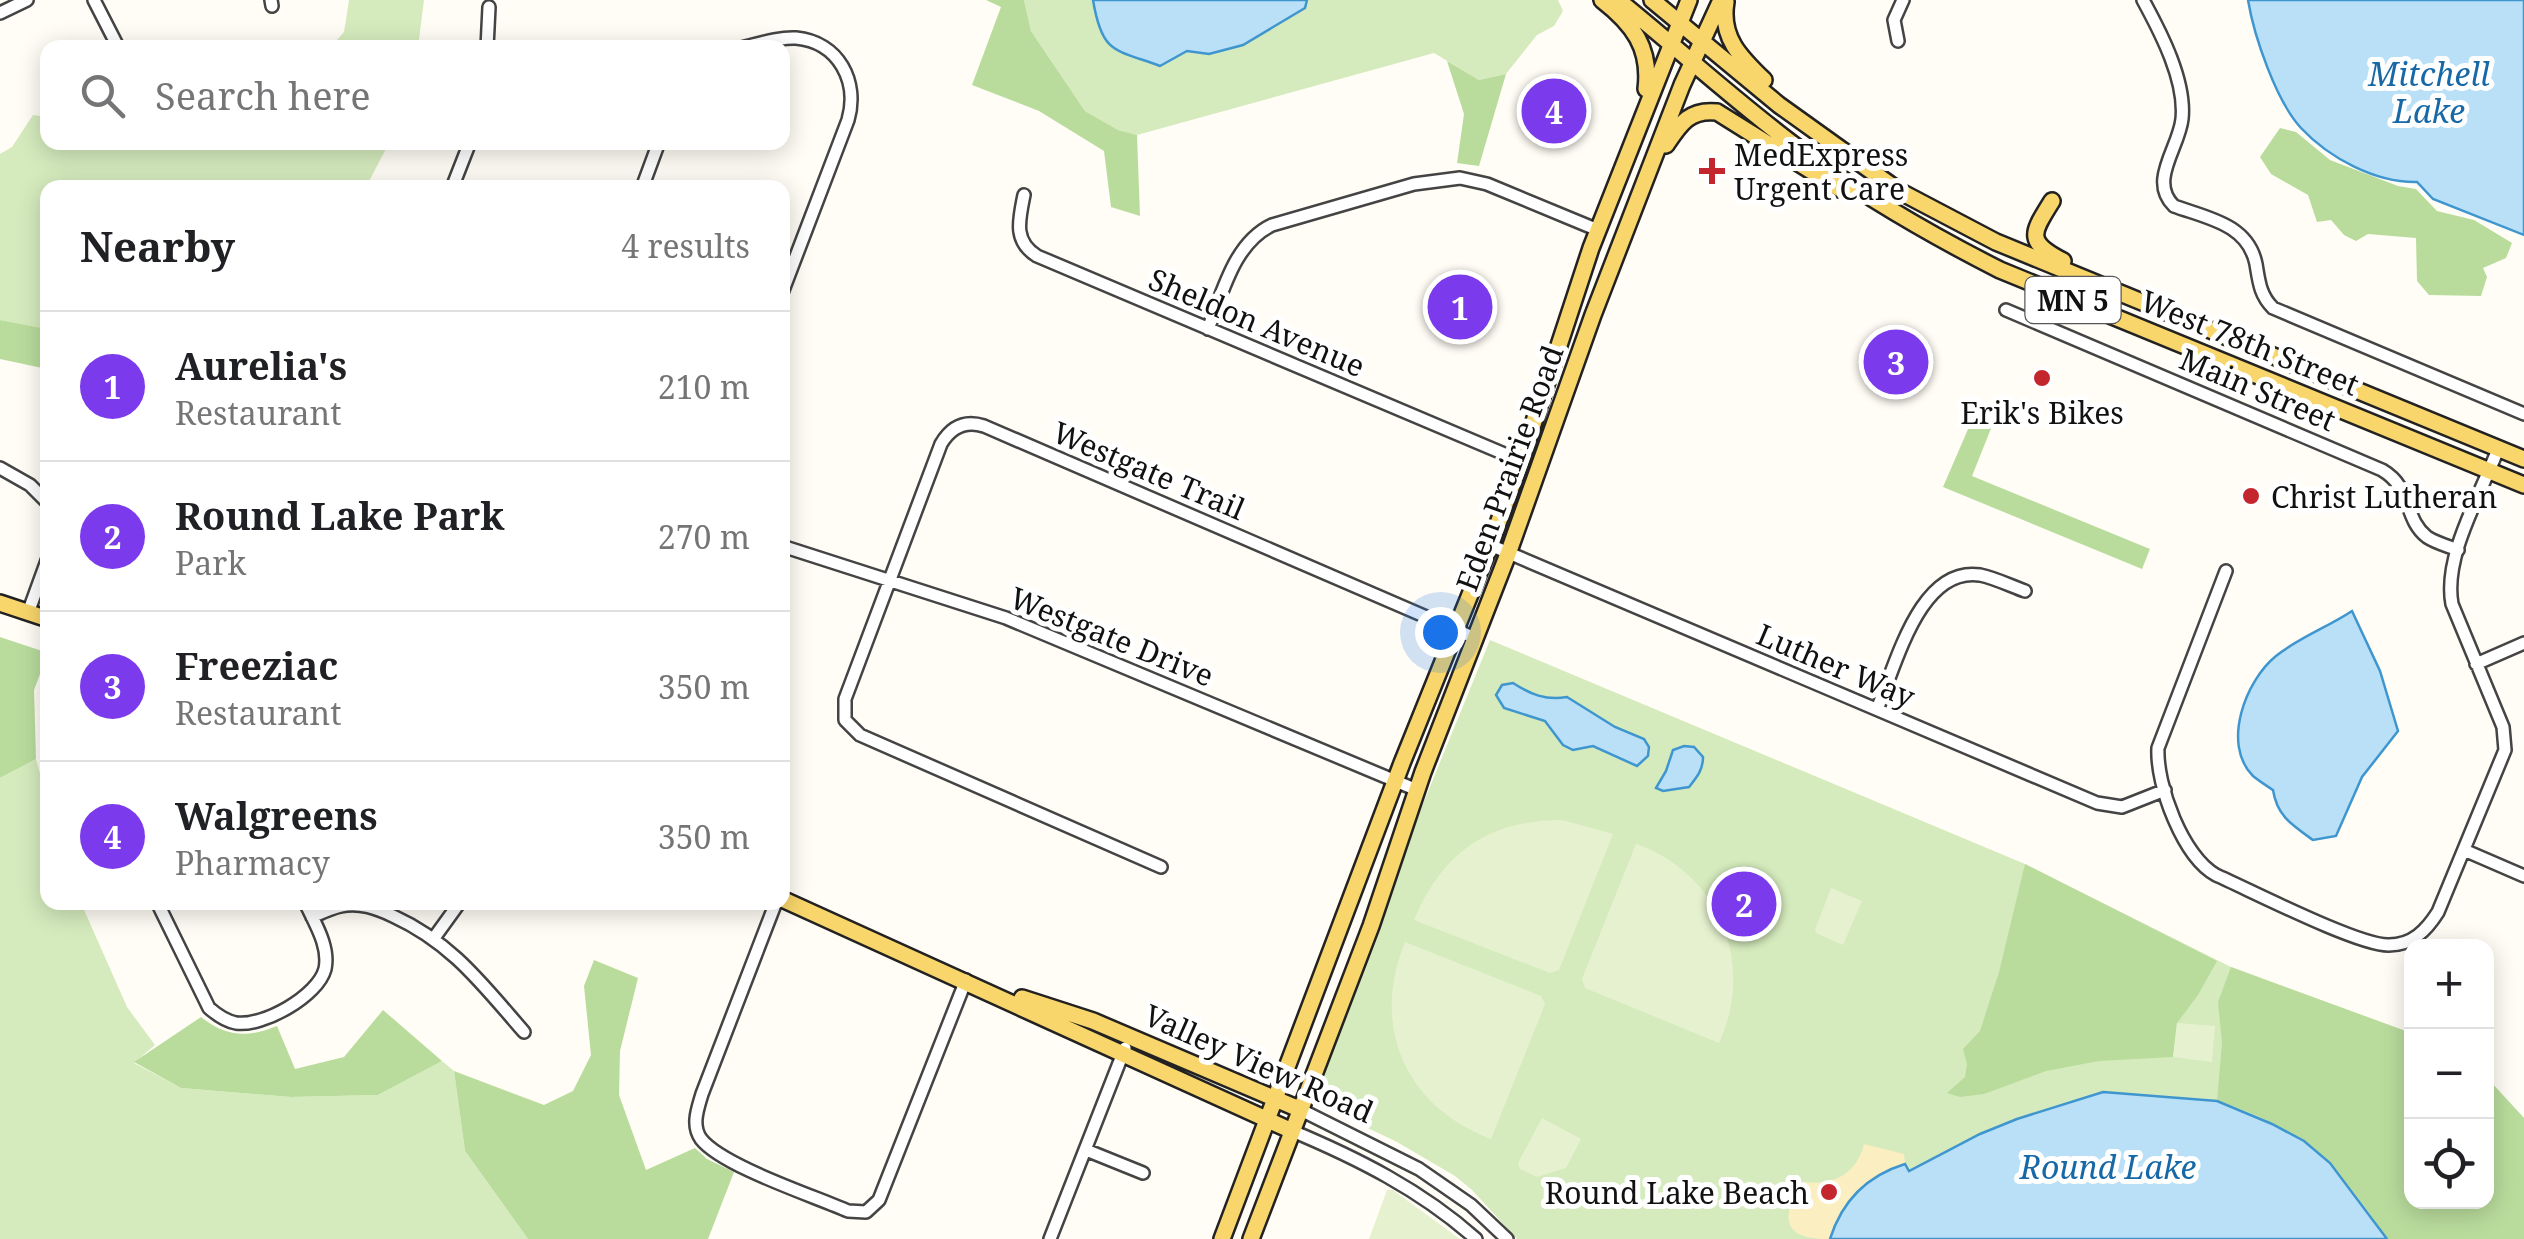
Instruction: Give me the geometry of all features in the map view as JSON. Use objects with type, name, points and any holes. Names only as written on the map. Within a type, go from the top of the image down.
[{"type":"main road","points":[[1602,0],[1633,28],[1644,46],[1649,69],[1644,109]]},
{"type":"main road","name":"West 78th Street","points":[[1618,0],[1800,150],[1948,244],[2000,270],[2524,485]]},
{"type":"main road","name":"West 78th Street","points":[[1652,0],[1848,157],[1899,191],[1996,242],[2524,460]]},
{"type":"main road","name":"Eden Prairie Road","points":[[1222,1239],[1395,780],[1490,545],[1598,230],[1689,0]]},
{"type":"main road","points":[[1724,0],[1728,38],[1769,85],[1875,165],[1952,210],[1996,242]]},
{"type":"main road","name":"Eden Prairie Road","points":[[1251,1239],[1646,178],[1693,62],[1724,0]]},
{"type":"main road","points":[[1646,178],[1681,122],[1704,111],[1717,112],[1866,206],[1948,244]]},
{"type":"main road","points":[[2052,201],[2036,225],[2037,240],[2048,254],[2174,308],[2216,334]]},
{"type":"main road","points":[[0,603],[40,617]]},
{"type":"main road","name":"Valley View Road","points":[[790,905],[966,980],[1290,1130]]},
{"type":"main road","name":"Valley View Road","points":[[966,980],[1130,1036],[1299,1108]]},
{"type":"street","points":[[0,14],[27,0]]},
{"type":"street","points":[[94,0],[114,40]]},
{"type":"street","points":[[1898,41],[1894,20],[1902,0]]},
{"type":"street","points":[[2143,0],[2183,101],[2180,135],[2159,193],[2174,206],[2227,225],[2246,238],[2260,289],[2273,308],[2524,414]]},
{"type":"street","points":[[488,40],[490,7]]},
{"type":"street","points":[[783,40],[810,40],[838,58],[852,88],[853,104],[790,271]]},
{"type":"street","points":[[455,180],[467,150]]},
{"type":"street","points":[[645,180],[656,150]]},
{"type":"street","points":[[1208,328],[1239,254],[1257,233],[1272,225],[1414,184],[1460,178],[1487,184],[1598,230]]},
{"type":"street","name":"Sheldon Avenue","points":[[1024,195],[1018,232],[1028,250],[1521,461]]},
{"type":"street","name":"Main Street","points":[[2006,310],[2382,470],[2399,482],[2421,531],[2458,550]]},
{"type":"street","name":"Westgate Trail","points":[[890,580],[940,444],[954,428],[974,423],[1475,638]]},
{"type":"street","points":[[2226,570],[2162,734],[2158,763],[2187,846],[2204,868],[2378,945],[2407,942],[2430,925],[2506,750],[2502,727],[2448,586],[2498,449]]},
{"type":"street","points":[[0,468],[40,487]]},
{"type":"street","name":"Luther Way","points":[[1490,545],[2109,807],[2122,807],[2166,790]]},
{"type":"street","name":"Westgate Drive","points":[[790,549],[1051,636],[1417,790]]},
{"type":"street","points":[[1878,709],[1920,608],[1939,585],[1966,575],[1981,576],[2026,591]]},
{"type":"street","points":[[28,612],[40,580]]},
{"type":"street","points":[[890,580],[844,699],[842,709],[851,729],[1161,867]]},
{"type":"street","points":[[2476,664],[2524,643]]},
{"type":"street","points":[[2464,850],[2524,876]]},
{"type":"street","points":[[161,910],[201,996],[220,1018],[234,1022],[262,1019],[299,1001],[320,981],[326,967],[326,952],[309,910]]},
{"type":"street","points":[[312,917],[330,910]]},
{"type":"street","points":[[379,910],[434,938],[469,968],[524,1032]]},
{"type":"street","points":[[434,938],[454,910]]},
{"type":"street","points":[[776,910],[702,1094],[696,1127],[702,1140],[732,1162],[848,1211],[866,1212],[879,1200],[966,980]]},
{"type":"street","points":[[1050,1239],[1130,1036]]},
{"type":"street","name":"Valley View Road","points":[[1299,1108],[1418,1169],[1460,1197],[1507,1239]]},
{"type":"street","name":"Valley View Road","points":[[1290,1130],[1398,1182],[1476,1239]]},
{"type":"street","points":[[1086,1150],[1143,1173]]},
{"type":"green space","points":[[349,0],[424,0],[419,40],[337,40],[344,32]]},
{"type":"green space","points":[[986,0],[1024,0],[1031,31],[1085,111],[1118,130],[1137,135],[1140,216],[1111,207],[1104,151],[1039,111],[972,85],[1001,7]]},
{"type":"green space","points":[[1024,0],[1093,0],[1101,31],[1113,47],[1160,66],[1187,51],[1209,54],[1305,8],[1307,0],[1558,0],[1563,11],[1554,26],[1537,35],[1506,74],[1479,80],[1434,53],[1137,135],[1118,130],[1085,111],[1031,31]]},
{"type":"green space","points":[[1447,61],[1479,80],[1506,74],[1479,166],[1457,163],[1464,114]]},
{"type":"green space","points":[[33,115],[40,116],[40,150],[385,150],[370,180],[40,180],[40,328],[0,320],[0,154],[12,147]]},
{"type":"green space","points":[[2280,128],[2296,132],[2330,160],[2416,189],[2437,211],[2474,220],[2512,243],[2506,258],[2483,268],[2487,277],[2481,296],[2429,295],[2417,281],[2416,238],[2368,234],[2356,241],[2344,235],[2331,220],[2317,222],[2308,195],[2271,174],[2260,157]]},
{"type":"green space","points":[[0,320],[40,328],[40,368],[0,359]]},
{"type":"green space","points":[[1975,413],[1994,421],[1972,476],[2150,549],[2142,569],[1943,487]]},
{"type":"green space","points":[[0,637],[40,650],[40,674],[34,690],[36,759],[0,778]]},
{"type":"green space","points":[[1490,640],[2025,864],[2231,967],[2404,1030],[2404,1209],[2494,1209],[2494,1086],[2524,1118],[2524,1239],[1517,1239],[1455,1176],[1397,1142],[1328,1109],[1317,1091],[1407,843]]},
{"type":"green space","points":[[36,759],[40,774],[40,910],[84,910],[127,1007],[155,1045],[134,1063],[181,1088],[291,1097],[378,1095],[442,1061],[454,1071],[465,1151],[528,1239],[0,1239],[0,778]]},
{"type":"green space","points":[[1562,820],[1613,834],[1559,970],[1550,973],[1414,920],[1439,876],[1471,845],[1512,826]]},
{"type":"green space","points":[[1636,844],[1665,858],[1689,876],[1722,924],[1731,953],[1733,982],[1729,1013],[1719,1043],[1585,988],[1582,979]]},
{"type":"green space","points":[[2025,864],[2217,961],[2177,1023],[2173,1057],[2099,1061],[2046,1071],[1984,1094],[1960,1097],[1947,1093],[1965,1077],[1963,1049],[1980,1031]]},
{"type":"green space","points":[[1831,888],[1862,901],[1843,945],[1815,930]]},
{"type":"green space","points":[[1405,942],[1541,996],[1545,1004],[1491,1139],[1461,1125],[1437,1107],[1417,1085],[1403,1060],[1394,1033],[1392,1004],[1395,974]]},
{"type":"green space","points":[[594,960],[638,978],[620,1051],[619,1095],[646,1170],[695,1148],[707,1159],[734,1172],[708,1239],[528,1239],[465,1151],[454,1071],[544,1105],[573,1091],[591,1055],[584,986]]},
{"type":"green space","points":[[2231,967],[2404,1030],[2404,1209],[2494,1209],[2494,1086],[2524,1118],[2524,1239],[2387,1239],[2353,1191],[2316,1153],[2272,1123],[2217,1101],[2222,1043],[2218,1002]]},
{"type":"green space","points":[[383,1010],[442,1061],[378,1095],[291,1097],[181,1088],[134,1062],[201,1017],[219,1029],[238,1034],[277,1026],[295,1069],[344,1057]]},
{"type":"green space","points":[[2177,1023],[2215,1026],[2212,1062],[2173,1057]]},
{"type":"green space","points":[[1542,1118],[1581,1139],[1566,1168],[1537,1177],[1520,1169],[1518,1163]]},
{"type":"green space","points":[[1387,1190],[1393,1190],[1460,1239],[1369,1239]]},
{"type":"sand","name":"Round Lake Beach","points":[[1864,1144],[1904,1154],[1905,1164],[1857,1192],[1841,1213],[1830,1239],[1808,1237],[1793,1230],[1789,1216],[1795,1193],[1799,1195],[1805,1182],[1825,1182],[1843,1175],[1856,1163]]},
{"type":"water","points":[[1093,0],[1307,0],[1305,8],[1243,45],[1209,54],[1187,51],[1160,66],[1113,47],[1101,31]]},
{"type":"water","name":"Mitchell Lake","points":[[2248,0],[2524,0],[2524,235],[2433,199],[2417,182],[2386,178],[2354,167],[2312,139],[2292,116],[2275,85]]},
{"type":"water","points":[[2352,611],[2380,671],[2398,731],[2362,777],[2336,836],[2313,840],[2287,819],[2273,790],[2253,776],[2244,763],[2238,730],[2247,696],[2265,667],[2294,644]]},
{"type":"water","points":[[1513,683],[1538,696],[1567,697],[1615,727],[1644,739],[1649,747],[1648,756],[1637,766],[1593,746],[1573,750],[1563,745],[1545,721],[1504,708],[1496,695],[1502,685]]},
{"type":"water","points":[[1694,747],[1703,757],[1697,777],[1689,787],[1663,791],[1656,788],[1673,750]]},
{"type":"water","name":"Round Lake","points":[[2103,1092],[2217,1101],[2272,1124],[2304,1141],[2330,1163],[2387,1239],[1830,1239],[1849,1202],[1879,1175],[1905,1164],[1909,1171],[1980,1134]]},
{"type":"place","name":"Walgreens","points":[[1554,111]]},
{"type":"place","name":"MedExpress Urgent Care","points":[[1712,171]]},
{"type":"place","name":"Aurelia's","points":[[1460,307]]},
{"type":"place","name":"Freeziac","points":[[1896,362]]},
{"type":"place","name":"Erik's Bikes","points":[[2042,378]]},
{"type":"place","name":"Christ Lutheran","points":[[2251,496]]},
{"type":"place","name":"Round Lake Park","points":[[1744,904]]},
{"type":"place","name":"Round Lake Beach","points":[[1829,1192]]}]
